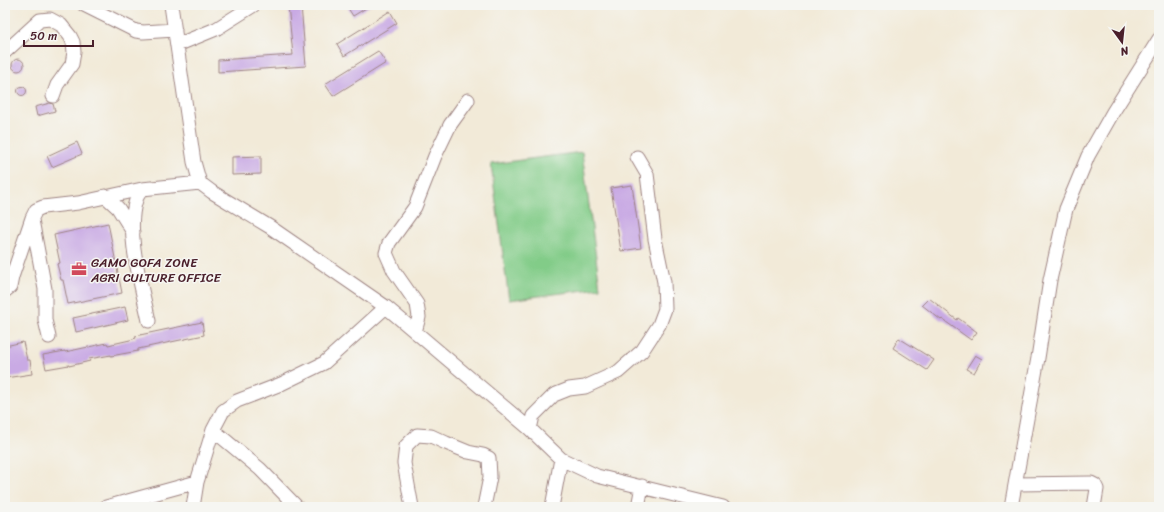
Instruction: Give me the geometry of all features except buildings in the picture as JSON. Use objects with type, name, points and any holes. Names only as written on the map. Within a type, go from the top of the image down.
[{"type":"street","points":[[84,5],[136,31],[175,30]]},
{"type":"street","points":[[171,5],[194,162],[200,183],[212,192],[270,227],[386,307],[530,429],[561,459],[597,476],[723,507]]},
{"type":"street","points":[[177,45],[216,29],[254,5]]},
{"type":"street","points":[[5,52],[40,20],[50,19],[61,25],[73,42],[74,52],[72,64],[57,85],[52,96]]},
{"type":"street","points":[[1011,507],[1038,358],[1050,280],[1066,209],[1088,156],[1113,112],[1159,39]]},
{"type":"street","points":[[415,332],[419,317],[417,304],[394,271],[386,253],[389,243],[415,207],[434,156],[450,125],[468,100]]},
{"type":"street","points":[[530,429],[533,416],[554,395],[568,389],[585,387],[618,372],[642,351],[661,320],[665,309],[664,282],[655,239],[647,174],[637,157]]},
{"type":"street","points":[[5,291],[10,287],[12,277],[36,210],[43,207],[78,203],[142,189],[200,183]]},
{"type":"street","points":[[142,189],[136,199],[133,232],[135,257],[148,321]]},
{"type":"street","points":[[105,196],[118,208],[133,232]]},
{"type":"street","points":[[32,218],[45,289],[45,320],[49,337]]},
{"type":"street","points":[[193,507],[197,482],[213,430],[224,411],[237,402],[324,364],[386,307]]},
{"type":"street","points":[[213,430],[260,469],[297,507]]},
{"type":"street","points":[[412,507],[404,463],[406,446],[417,435],[431,436],[468,452],[483,455],[489,458],[490,477],[484,507]]},
{"type":"street","points":[[552,507],[561,459]]},
{"type":"street","points":[[106,507],[197,482]]},
{"type":"street","points":[[1016,484],[1091,483],[1095,485],[1097,489],[1094,507]]},
{"type":"street","points":[[638,507],[642,486]]},
{"type":"green space","points":[[582,152],[600,288],[509,300],[491,164]]},
{"type":"place","name":"GAMO GOFA ZONE AGRI CULTURE OFFICE","points":[[79,269]]}]
